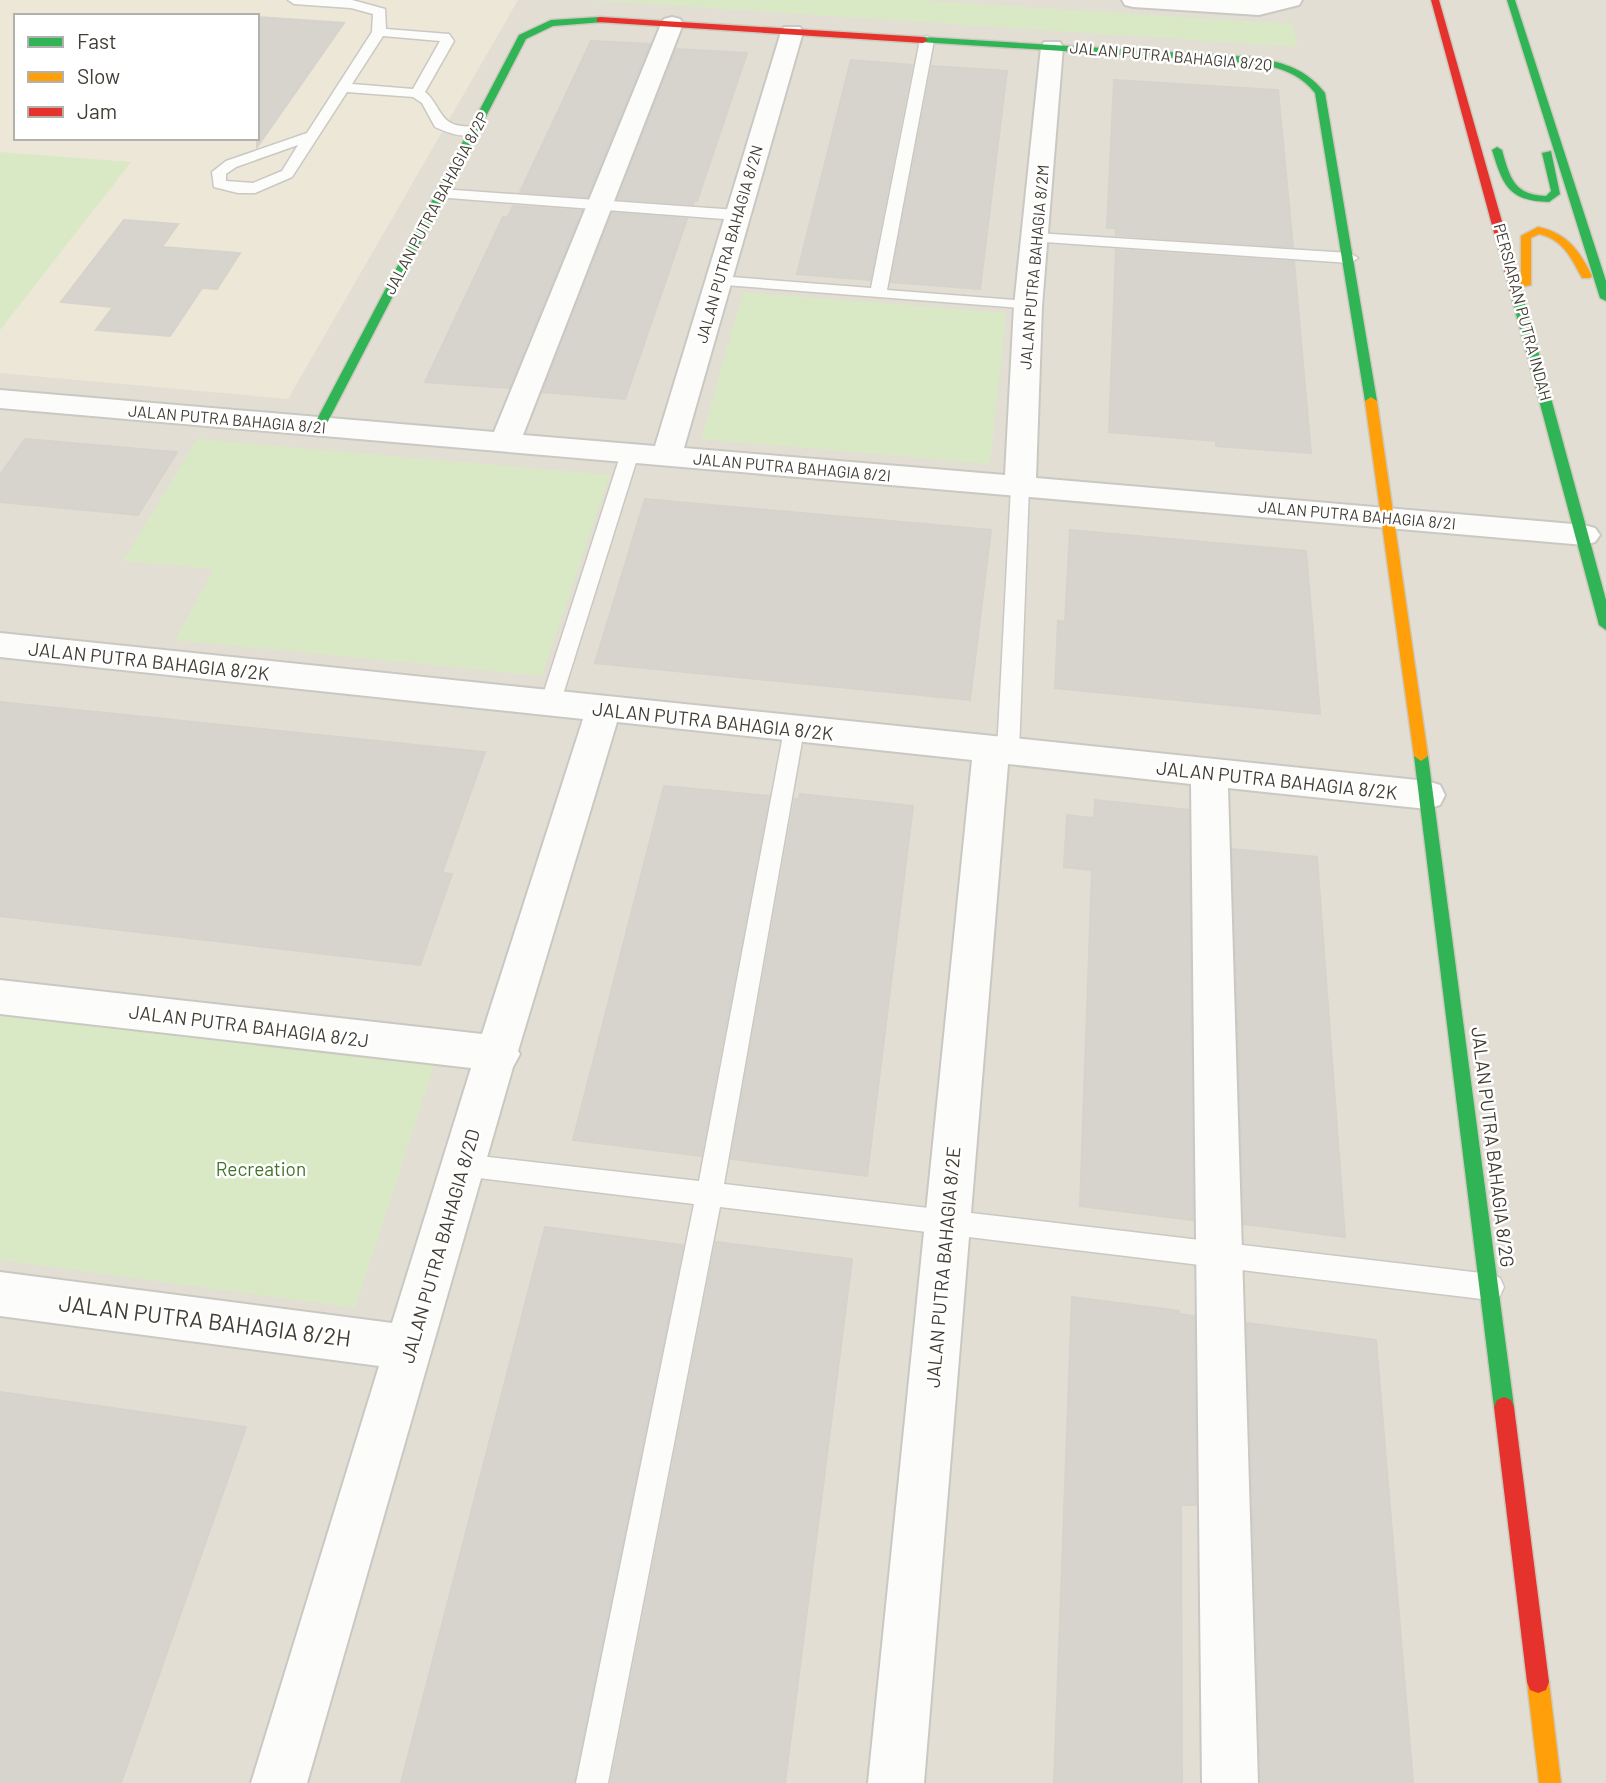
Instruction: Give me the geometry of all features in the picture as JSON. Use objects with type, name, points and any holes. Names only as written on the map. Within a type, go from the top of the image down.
[{"type":"street","points":[[1133,0],[1259,8],[1291,0]]},
{"type":"street","name":"PERSIARAN PUTRA INDAH","points":[[1435,0],[1584,535],[1606,625]]},
{"type":"street","points":[[1511,0],[1606,298]]},
{"type":"street","name":"JALAN PUTRA BAHAGIA 8/2Q","points":[[583,19],[1271,62],[1315,83],[1320,93],[1350,258],[1389,517]]},
{"type":"street","name":"JALAN PUTRA BAHAGIA 8/2P","points":[[319,426],[522,37],[531,29],[547,24],[583,19]]},
{"type":"street","points":[[505,443],[672,24]]},
{"type":"street","name":"JALAN PUTRA BAHAGIA 8/2N","points":[[667,456],[792,32]]},
{"type":"street","name":"JALAN PUTRA BAHAGIA 8/2M","points":[[1020,487],[1028,306],[1052,47]]},
{"type":"street","points":[[1468,112],[1494,140],[1508,186],[1517,194],[1537,200],[1549,199],[1556,192],[1545,144],[1551,120]]},
{"type":"street","points":[[1520,304],[1527,277],[1526,236],[1532,231],[1546,230],[1565,238],[1572,246],[1591,288],[1606,312]]},
{"type":"street","name":"JALAN PUTRA BAHAGIA 8/2I","points":[[0,399],[1584,535]]},
{"type":"street","name":"JALAN PUTRA BAHAGIA 8/2G","points":[[1389,517],[1490,1287],[1550,1783]]},
{"type":"street","name":"JALAN PUTRA BAHAGIA 8/2K","points":[[0,645],[1426,796]]},
{"type":"street","name":"JALAN PUTRA BAHAGIA 8/2D","points":[[279,1783],[462,1165],[499,1054],[603,710]]},
{"type":"street","name":"JALAN PUTRA BAHAGIA 8/2E","points":[[896,1783],[946,1223],[1000,751]]},
{"type":"street","points":[[1209,773],[1230,1783]]},
{"type":"street","name":"JALAN PUTRA BAHAGIA 8/2J","points":[[0,997],[499,1054]]},
{"type":"street","name":"JALAN PUTRA BAHAGIA 8/2H","points":[[0,1294],[410,1348]]},
{"type":"lane","points":[[294,0],[367,6],[380,12],[379,32],[345,89],[314,135],[287,174],[255,188],[219,184],[219,172],[231,164],[314,135]]},
{"type":"lane","points":[[379,32],[431,34],[444,37],[447,41],[416,93]]},
{"type":"lane","points":[[878,294],[928,40]]},
{"type":"lane","points":[[345,89],[416,93],[428,101],[440,124],[454,130],[474,131]]},
{"type":"lane","points":[[441,194],[737,215]]},
{"type":"lane","points":[[1035,238],[1350,258]]},
{"type":"lane","points":[[718,281],[1028,306]]},
{"type":"lane","points":[[550,704],[630,453]]},
{"type":"lane","points":[[1000,751],[1020,487]]},
{"type":"lane","points":[[592,1783],[709,1195],[794,730]]},
{"type":"lane","points":[[462,1165],[1490,1287]]},
{"type":"shaded area","points":[[0,0],[1606,0],[1606,1783],[0,1783]]},
{"type":"shaded area","points":[[0,0],[518,0],[288,399],[0,373]]},
{"type":"green space","points":[[589,0],[915,0],[1293,24],[1297,47]]},
{"type":"green space","points":[[0,152],[131,162],[0,330]]},
{"type":"green space","points":[[743,292],[1006,313],[990,464],[701,439]]},
{"type":"green space","points":[[197,439],[610,475],[542,676],[175,640],[214,569],[123,561]]},
{"type":"green space","name":"Recreation","points":[[0,1010],[435,1063],[355,1308],[0,1260]]},
{"type":"building","points":[[259,17],[344,23],[257,147]]},
{"type":"building","points":[[591,41],[650,44],[587,197],[520,192]]},
{"type":"building","points":[[676,49],[747,53],[697,201],[694,200],[693,204],[618,199]]},
{"type":"building","points":[[851,60],[912,65],[870,280],[797,274]]},
{"type":"building","points":[[932,66],[1007,71],[980,289],[891,282]]},
{"type":"building","points":[[1114,80],[1278,90],[1293,247],[1116,235],[1116,228],[1107,228]]},
{"type":"building","points":[[513,206],[582,211],[509,388],[425,382],[503,217],[507,218]]},
{"type":"building","points":[[612,213],[687,219],[625,399],[542,392]]},
{"type":"building","points":[[124,220],[178,224],[162,247],[240,253],[217,289],[202,288],[170,336],[96,330],[113,307],[61,302]]},
{"type":"building","points":[[1116,250],[1294,262],[1311,453],[1216,446],[1216,441],[1109,432]]},
{"type":"building","points":[[25,439],[177,452],[138,515],[0,502],[0,475]]},
{"type":"building","points":[[645,499],[991,530],[970,700],[595,663]]},
{"type":"building","points":[[1070,530],[1306,551],[1320,714],[1055,688],[1058,621],[1065,622]]},
{"type":"building","points":[[0,702],[485,752],[442,873],[452,874],[420,965],[0,916]]},
{"type":"building","points":[[664,786],[769,796],[701,1156],[573,1140]]},
{"type":"building","points":[[800,794],[913,806],[867,1176],[731,1159],[795,799],[799,799]]},
{"type":"building","points":[[1095,800],[1189,810],[1193,1220],[1080,1206],[1092,870],[1064,867],[1067,815],[1094,818]]},
{"type":"building","points":[[1232,849],[1317,857],[1345,1237],[1244,1224]]},
{"type":"building","points":[[545,1227],[683,1245],[574,1783],[401,1783]]},
{"type":"building","points":[[716,1242],[852,1259],[785,1783],[611,1783]]},
{"type":"building","points":[[1072,1297],[1179,1311],[1179,1314],[1194,1316],[1196,1505],[1181,1505],[1182,1783],[1054,1783]]},
{"type":"building","points":[[1247,1323],[1376,1340],[1413,1783],[1261,1783]]},
{"type":"building","points":[[0,1392],[246,1427],[121,1783],[0,1783]]},
{"type":"traffic: fast","points":[[1511,0],[1606,298]]},
{"type":"traffic: fast","points":[[319,427],[522,37],[551,23],[600,20]]},
{"type":"traffic: fast","points":[[923,40],[1250,60],[1280,65],[1306,78],[1320,93],[1371,401]]},
{"type":"traffic: fast","points":[[1497,150],[1512,187],[1518,193],[1536,199],[1549,199],[1556,192],[1547,153]]},
{"type":"traffic: fast","points":[[1518,299],[1606,625]]},
{"type":"traffic: fast","points":[[1421,756],[1504,1407]]},
{"type":"traffic: slow","points":[[1525,285],[1526,236],[1538,230],[1563,240],[1578,259],[1586,276]]},
{"type":"traffic: slow","points":[[1371,401],[1421,756]]},
{"type":"traffic: slow","points":[[1538,1682],[1550,1783]]},
{"type":"traffic: jam","points":[[1435,0],[1518,299]]},
{"type":"traffic: jam","points":[[600,20],[923,40]]},
{"type":"traffic: jam","points":[[1504,1407],[1538,1682]]}]
